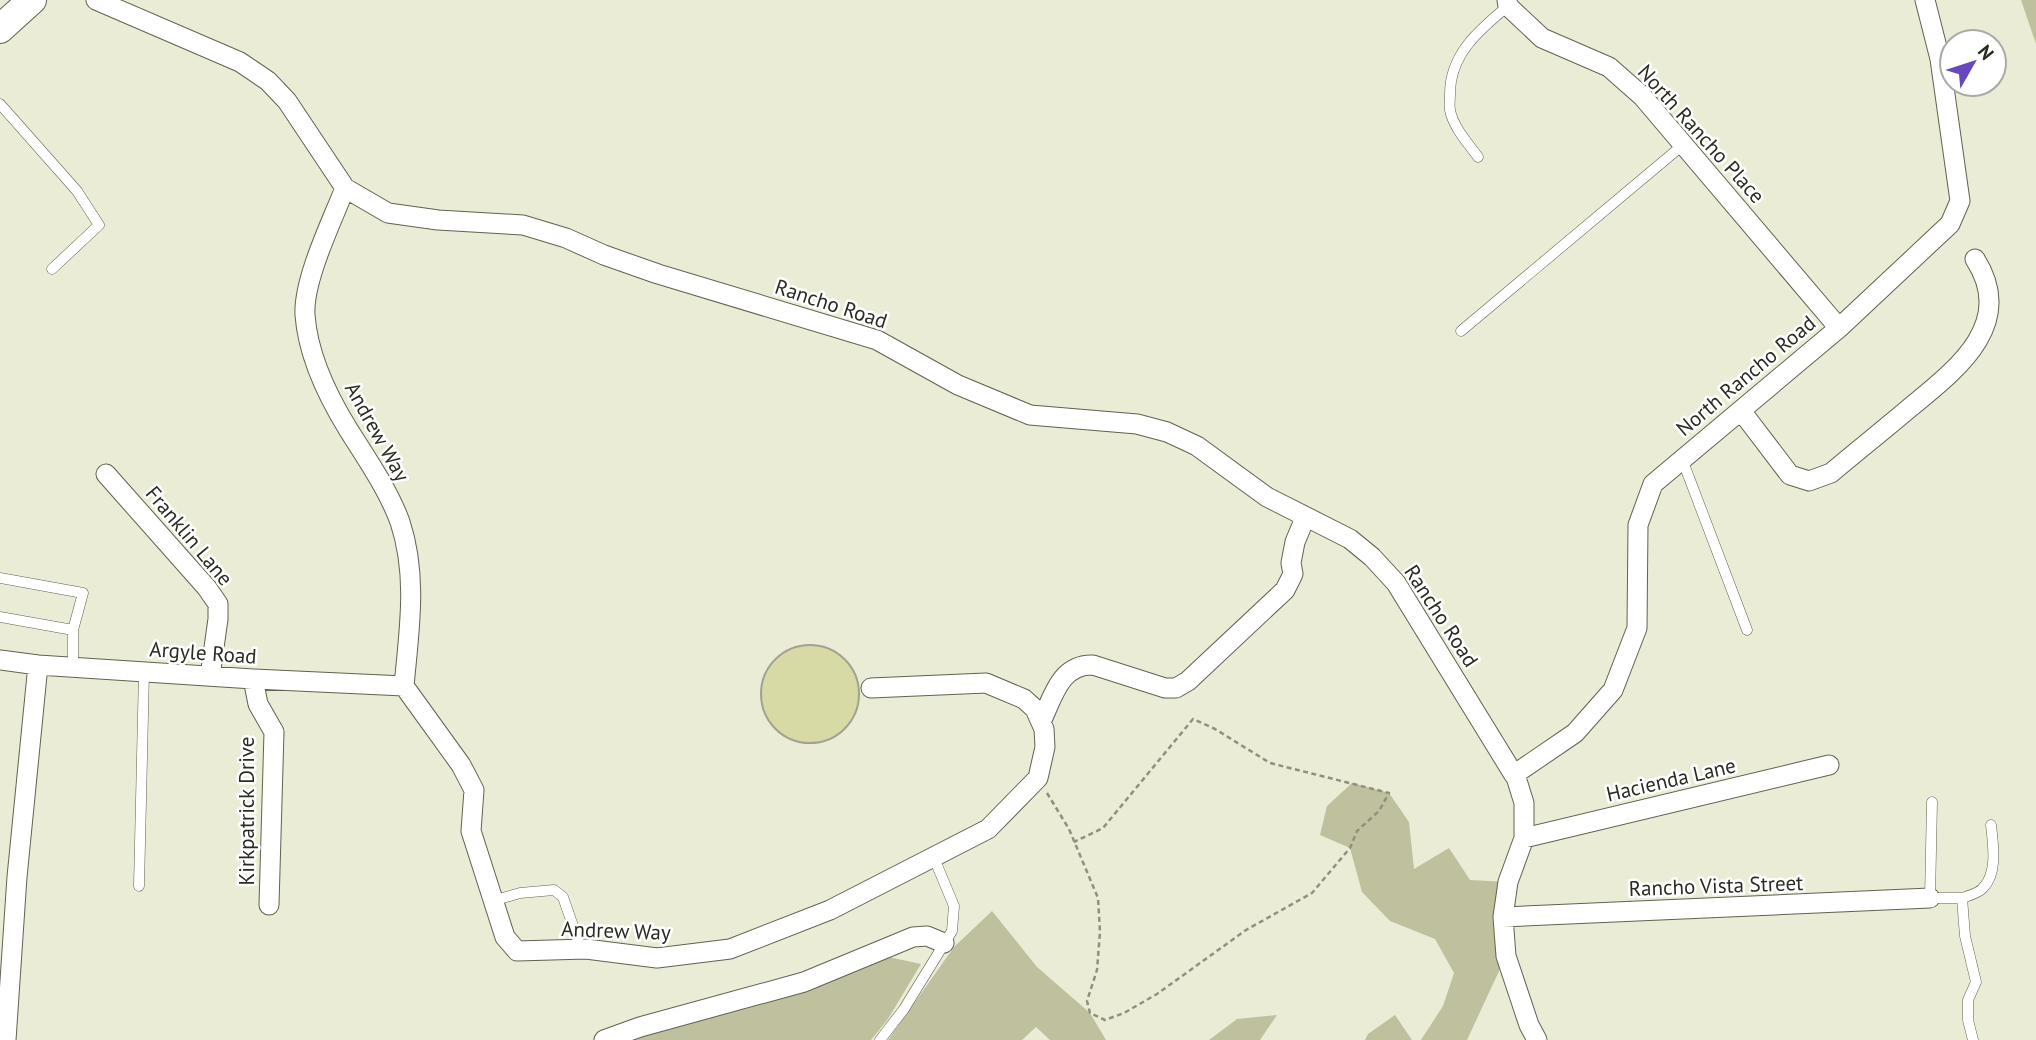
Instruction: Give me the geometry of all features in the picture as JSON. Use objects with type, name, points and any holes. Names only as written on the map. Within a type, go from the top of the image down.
[{"type":"main road","points":[[0,29],[32,0]]},
{"type":"street","name":"Rancho Road","points":[[96,0],[240,62],[268,81],[287,101],[345,188],[388,213],[534,228],[658,274],[877,340],[958,385],[1030,415],[1137,424],[1167,432],[1197,446],[1267,497],[1350,538],[1372,556],[1396,583],[1515,774],[1524,803],[1524,838],[1508,882],[1503,917],[1506,956],[1529,1025],[1537,1040]]},
{"type":"street","name":"North Rancho Road","points":[[1515,774],[1574,733],[1613,690],[1637,628],[1638,525],[1653,484],[1839,328],[1950,225],[1960,201],[1940,59],[1925,0]]},
{"type":"street","name":"North Rancho Place","points":[[1507,3],[1542,38],[1609,67],[1642,96],[1839,328]]},
{"type":"street","name":"Andrew Way","points":[[345,188],[309,287],[305,313],[313,355],[330,400],[376,475],[399,521],[410,559],[412,595],[404,686],[461,765],[474,790],[471,831],[505,937],[517,951],[581,949],[657,958],[730,949],[830,910],[988,829],[1038,778]]},
{"type":"street","points":[[1742,412],[1790,475],[1809,481],[1831,473],[1958,368],[1980,338],[1991,301],[1984,273],[1975,259]]},
{"type":"street","name":"Franklin Lane","points":[[106,474],[207,588],[218,604],[210,676]]},
{"type":"street","points":[[1041,722],[1065,675],[1080,664],[1093,665],[1165,688],[1176,688],[1188,681],[1285,590],[1293,574],[1291,563],[1295,541],[1305,518]]},
{"type":"street","name":"Argyle Road","points":[[0,660],[38,666],[253,680],[404,686]]},
{"type":"street","points":[[6,1040],[17,877],[38,666]]},
{"type":"street","name":"Kirkpatrick Drive","points":[[253,680],[258,704],[274,732],[269,905]]},
{"type":"street","points":[[871,688],[986,683],[1024,699],[1035,709],[1044,729],[1045,747],[1038,778]]},
{"type":"street","name":"Hacienda Lane","points":[[1524,838],[1829,765]]},
{"type":"street","name":"Rancho Vista Street","points":[[1503,917],[1930,898]]},
{"type":"street","points":[[604,1040],[640,1027],[804,982],[914,937],[927,936],[944,943]]},
{"type":"lane","points":[[1478,157],[1450,111],[1450,82],[1461,51],[1507,3]]},
{"type":"lane","points":[[0,104],[77,191],[99,225],[52,269]]},
{"type":"lane","points":[[1461,331],[1685,144]]},
{"type":"lane","points":[[1682,458],[1747,630]]},
{"type":"lane","points":[[0,578],[83,593],[73,630],[73,668]]},
{"type":"lane","points":[[0,617],[73,630]]},
{"type":"lane","points":[[139,886],[144,672]]},
{"type":"lane","points":[[1931,802],[1930,898],[1962,898],[1983,888],[1991,873],[1994,856],[1991,825]]},
{"type":"lane","points":[[880,1040],[904,1009],[952,930],[954,906],[934,858]]},
{"type":"lane","points":[[492,901],[520,893],[554,890],[563,897],[581,949]]},
{"type":"lane","points":[[1962,898],[1965,936],[1976,982],[1968,1000],[1968,1020],[1973,1040]]},
{"type":"path","points":[[1038,778],[1074,842],[1098,898],[1100,932],[1097,970],[1087,1001],[1090,1013],[1105,1020],[1124,1013],[1157,994],[1246,930],[1312,893],[1350,848],[1357,831],[1378,811],[1389,793],[1270,764],[1215,729],[1193,719],[1103,828],[1074,842]]},
{"type":"green space","points":[[2021,0],[2036,0],[2036,44]]},
{"type":"green space","points":[[1352,783],[1389,793],[1409,822],[1414,869],[1449,848],[1470,880],[1508,882],[1506,956],[1467,1040],[1421,1040],[1443,1006],[1454,973],[1435,939],[1390,921],[1362,892],[1350,848],[1320,835],[1327,806]]},
{"type":"green space","points":[[992,911],[1037,967],[1090,1013],[1106,1040],[1050,1040],[1036,1027],[1022,1040],[888,1040],[954,947]]},
{"type":"green space","points":[[884,956],[921,964],[888,1019],[871,1040],[624,1040]]},
{"type":"green space","points":[[1277,1015],[1260,1040],[1209,1040],[1237,1019]]},
{"type":"green space","points":[[1395,1015],[1412,1040],[1365,1040],[1368,1034]]},
{"type":"building","points":[[810,645],[829,649],[845,659],[855,675],[859,694],[855,713],[845,729],[829,739],[810,743],[791,739],[775,729],[765,713],[761,694],[765,675],[775,659],[791,649]]}]
